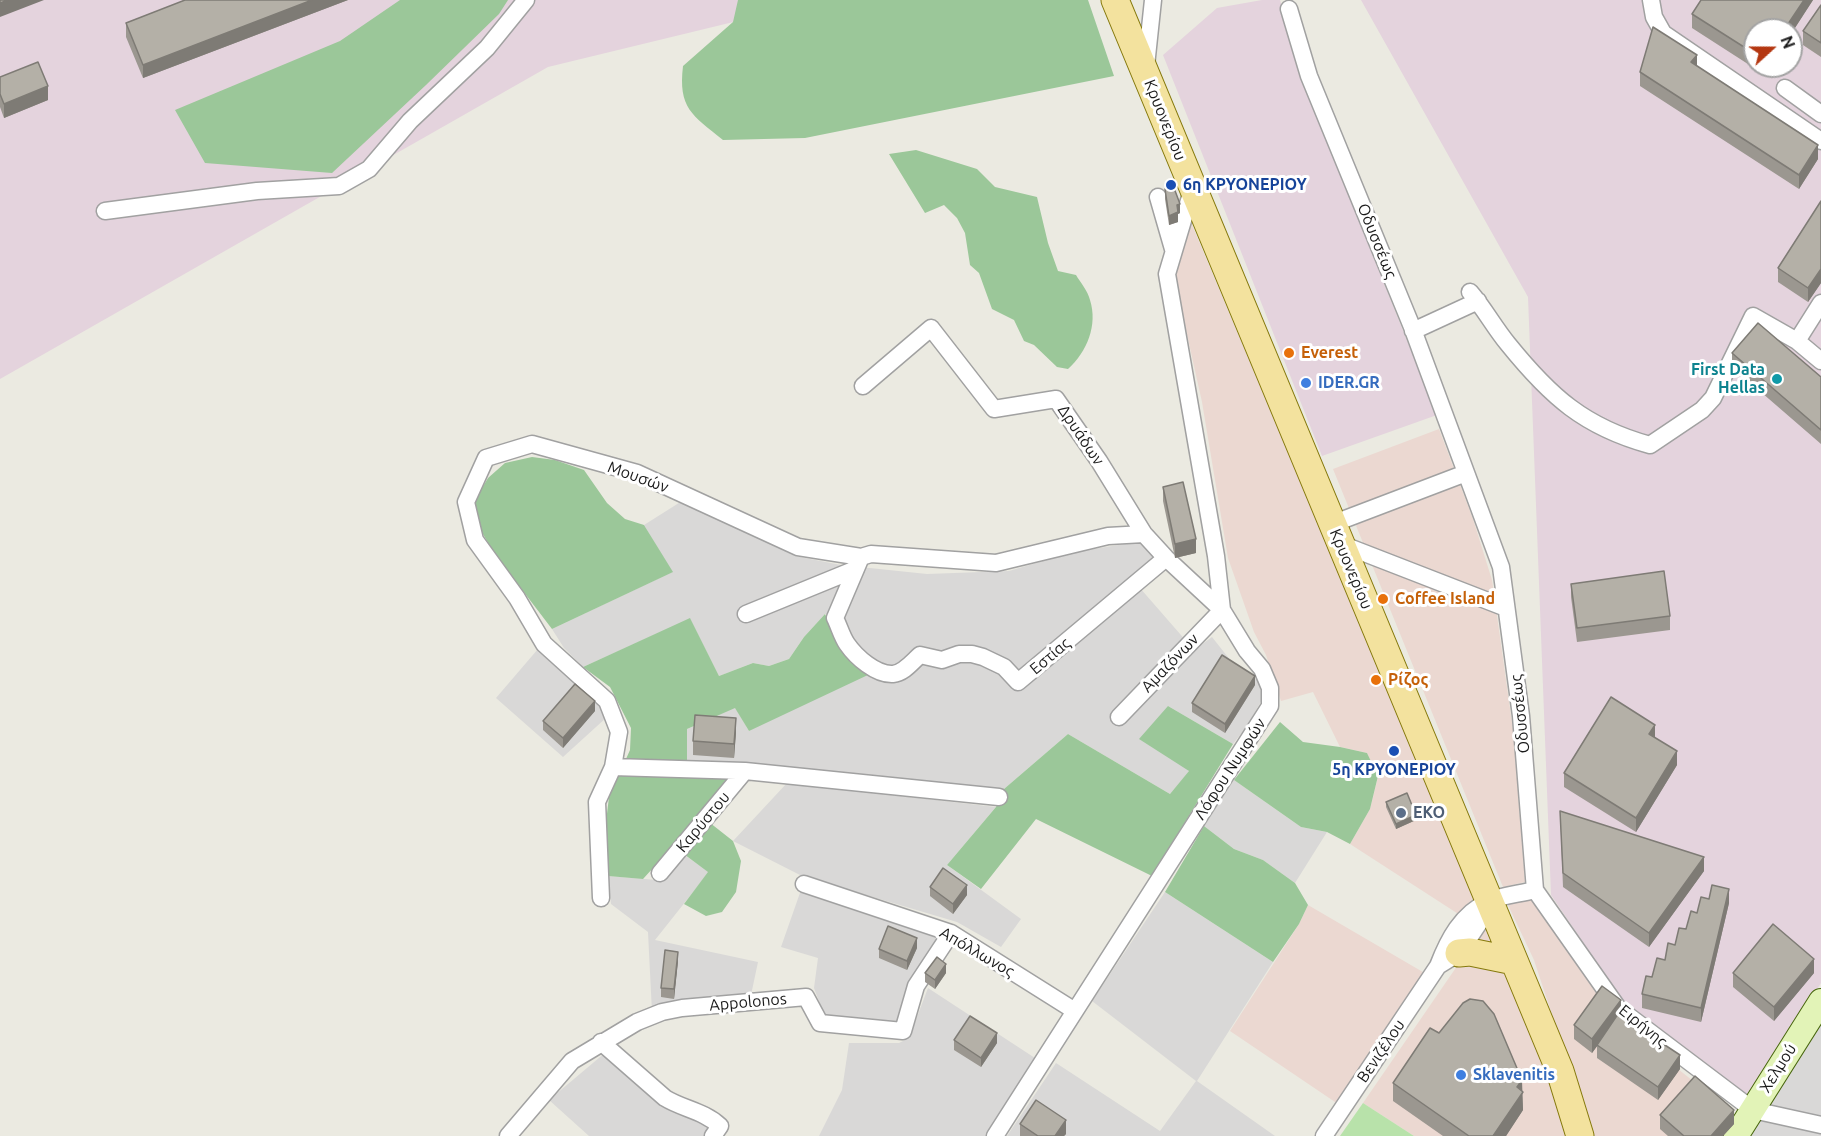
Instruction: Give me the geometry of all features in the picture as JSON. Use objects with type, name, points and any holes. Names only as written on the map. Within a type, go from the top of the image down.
[{"type":"main road","name":"Κρυονερίου","points":[[1116,1],[1560,1071],[1580,1136]]},
{"type":"main road","points":[[1448,960],[1470,951],[1514,961]]},
{"type":"street","points":[[105,211],[257,192],[339,186],[369,169],[410,121],[487,48],[526,0]]},
{"type":"street","points":[[1145,73],[1153,0]]},
{"type":"street","points":[[1650,0],[1653,17],[1663,33],[1821,141]]},
{"type":"street","name":"Οδυσσέως","points":[[1289,9],[1309,76],[1413,331],[1501,567],[1521,716],[1534,890]]},
{"type":"street","points":[[1785,88],[1821,114]]},
{"type":"street","name":"Λόφου Νυμφών","points":[[995,1136],[1270,706],[1270,688],[1262,669],[1247,651],[1222,610],[1216,556],[1167,274],[1193,187]]},
{"type":"street","points":[[1158,197],[1173,249]]},
{"type":"street","points":[[1413,331],[1474,296],[1508,344],[1560,402],[1597,426],[1622,437],[1650,445],[1702,410],[1713,398],[1753,316],[1797,341],[1821,361]]},
{"type":"street","points":[[1797,341],[1821,303]]},
{"type":"street","name":"Δρυάδων","points":[[863,386],[931,328],[994,409],[1056,399],[1099,461],[1144,534],[1166,558],[1222,610]]},
{"type":"street","name":"Μουσών","points":[[601,898],[597,802],[613,766],[619,732],[607,701],[544,644],[517,598],[475,540],[466,502],[486,458],[532,444],[637,474],[798,547],[858,563],[871,554],[996,563],[1108,536],[1144,534]]},
{"type":"street","points":[[1337,534],[1466,473]]},
{"type":"street","points":[[1337,534],[1506,608]]},
{"type":"street","name":"Εστίας","points":[[858,563],[835,618],[846,643],[864,662],[882,672],[894,674],[905,669],[920,655],[942,660],[959,654],[972,654],[1004,667],[1018,682],[1166,558]]},
{"type":"street","points":[[746,614],[858,563]]},
{"type":"street","name":"Αμαζόνων","points":[[1119,717],[1222,610]]},
{"type":"street","points":[[613,766],[745,771],[999,797]]},
{"type":"street","name":"Καρύστου","points":[[660,873],[745,771]]},
{"type":"street","name":"Απόλλωνος","points":[[804,884],[951,933],[1075,1011]]},
{"type":"street","points":[[1490,901],[1534,890]]},
{"type":"street","name":"Ειρήνης","points":[[1534,890],[1618,1008],[1753,1110]]},
{"type":"street","name":"Βενιζέλου","points":[[1448,960],[1448,940],[1467,915],[1490,901]]},
{"type":"street","name":"Βενιζέλου","points":[[1324,1136],[1448,960],[1479,923],[1490,901]]},
{"type":"street","name":"Appolonos","points":[[508,1136],[572,1061],[601,1042],[662,1012],[806,997],[820,1023],[903,1031],[916,986],[951,933]]},
{"type":"street","name":"Χελμού","points":[[1736,1136],[1821,1001]]},
{"type":"street","points":[[601,1042],[665,1098],[676,1105],[698,1111],[713,1120],[720,1126],[713,1136]]},
{"type":"street","points":[[1753,1110],[1821,1125]]},
{"type":"shaded area","points":[[0,0],[824,0],[548,67],[0,379]]},
{"type":"shaded area","points":[[1262,0],[1280,0],[1301,77],[1437,415],[1322,456],[1163,55],[1217,8]]},
{"type":"shaded area","points":[[1361,0],[1821,0],[1821,983],[1747,1097],[1626,1006],[1551,895],[1528,297]]},
{"type":"shaded area","points":[[1190,220],[1477,899],[1463,917],[1350,844],[1370,809],[1378,777],[1367,753],[1340,747],[1313,692],[1281,701],[1266,655],[1254,632],[1228,558],[1202,402],[1174,276]]},
{"type":"shaded area","points":[[1439,429],[1473,519],[1492,580],[1513,730],[1525,882],[1503,887],[1333,469]]},
{"type":"shaded area","points":[[682,501],[795,556],[841,565],[927,574],[1009,571],[1070,553],[1148,540],[1162,559],[1133,580],[1194,650],[1212,637],[1231,661],[1258,681],[1263,698],[1247,726],[1233,744],[1168,706],[1189,772],[1170,794],[1068,734],[1004,789],[799,769],[687,763],[687,729],[735,707],[749,731],[850,642],[842,616],[825,614],[804,637],[789,659],[769,666],[753,663],[719,676],[690,619],[583,667],[564,648],[552,629],[672,572],[644,525]]},
{"type":"shaded area","points":[[538,649],[592,697],[607,717],[563,757],[496,698]]},
{"type":"shaded area","points":[[1234,780],[1301,827],[1327,832],[1295,883],[1263,860],[1234,849],[1204,826]]},
{"type":"shaded area","points":[[787,783],[996,807],[947,865],[1021,919],[1001,947],[957,922],[802,876],[733,841]]},
{"type":"shaded area","points":[[683,854],[709,872],[655,940],[758,962],[751,995],[706,997],[652,1012],[648,932],[611,904],[608,876],[657,880]]},
{"type":"shaded area","points":[[801,890],[941,935],[908,982],[900,1024],[827,1023],[814,988],[818,958],[781,947]]},
{"type":"shaded area","points":[[1165,892],[1273,962],[1197,1081],[1275,1136],[1007,1136],[1056,1063],[1160,1131],[1196,1081],[1092,1001]]},
{"type":"shaded area","points":[[1531,898],[1596,993],[1630,1031],[1736,1115],[1724,1136],[1592,1136],[1534,960],[1508,905]]},
{"type":"shaded area","points":[[1308,905],[1428,975],[1338,1104],[1230,1031],[1299,924]]},
{"type":"shaded area","points":[[1488,921],[1544,1062],[1570,1136],[1414,1136],[1363,1103]]},
{"type":"shaded area","points":[[928,988],[1038,1060],[988,1136],[819,1136],[842,1090],[849,1043],[899,1043],[909,1038]]},
{"type":"shaded area","points":[[1821,1019],[1821,1136],[1747,1136]]},
{"type":"shaded area","points":[[606,1052],[704,1119],[710,1130],[706,1136],[589,1136],[549,1100]]},
{"type":"green space","points":[[400,0],[508,0],[499,14],[332,173],[205,163],[175,110],[340,41]]},
{"type":"green space","points":[[738,0],[1088,0],[1114,76],[805,138],[723,140],[695,117],[685,101],[683,66],[733,22]]},
{"type":"green space","points":[[916,150],[977,169],[995,187],[1037,197],[1048,243],[1058,271],[1076,275],[1088,293],[1092,309],[1093,319],[1089,338],[1081,355],[1068,369],[1057,367],[1034,345],[1024,341],[1014,320],[992,309],[979,273],[970,265],[965,233],[957,218],[944,205],[925,213],[889,154]]},
{"type":"green space","points":[[532,457],[555,460],[584,470],[607,503],[625,519],[644,525],[673,572],[552,629],[494,553],[477,524],[475,500],[488,478],[505,463]]},
{"type":"green space","points":[[825,614],[838,641],[870,674],[749,731],[735,708],[687,729],[687,763],[731,777],[700,815],[733,841],[741,861],[736,892],[722,912],[706,916],[684,904],[708,872],[673,846],[643,879],[608,876],[605,830],[609,797],[630,750],[631,728],[610,687],[583,667],[690,618],[719,676],[753,663],[769,666],[789,659],[804,637]]},
{"type":"green space","points":[[1168,706],[1233,744],[1152,876],[1036,819],[981,889],[947,865],[996,807],[1004,789],[1068,734],[1170,794],[1189,771],[1139,739]]},
{"type":"green space","points":[[1280,722],[1303,742],[1367,753],[1378,776],[1370,809],[1350,844],[1327,832],[1301,827],[1234,780]]},
{"type":"green space","points":[[1204,826],[1234,849],[1263,860],[1295,883],[1308,905],[1299,924],[1273,962],[1165,892]]},
{"type":"green space","points":[[1363,1103],[1414,1136],[1340,1136]]},
{"type":"building","points":[[185,0],[312,0],[143,65],[126,23]]},
{"type":"building","points":[[1701,0],[1804,0],[1792,18],[1743,18],[1743,46],[1692,14]]},
{"type":"building","points":[[1821,5],[1821,43],[1803,31]]},
{"type":"building","points":[[1653,27],[1697,55],[1691,62],[1818,145],[1799,175],[1640,72]]},
{"type":"building","points":[[38,62],[48,86],[4,104],[0,94],[0,77]]},
{"type":"building","points":[[1174,188],[1180,204],[1177,205],[1178,212],[1169,216],[1165,189]]},
{"type":"building","points":[[1821,201],[1821,269],[1808,288],[1778,268]]},
{"type":"building","name":"First Data Hellas","points":[[1758,323],[1821,377],[1821,430],[1732,353]]},
{"type":"building","points":[[1183,482],[1196,539],[1175,544],[1163,487]]},
{"type":"building","points":[[1664,571],[1670,616],[1577,628],[1571,584]]},
{"type":"building","points":[[1222,655],[1255,676],[1225,724],[1192,703]]},
{"type":"building","points":[[575,684],[595,701],[563,738],[543,721]]},
{"type":"building","points":[[1611,697],[1655,725],[1649,734],[1677,751],[1636,818],[1564,773]]},
{"type":"building","points":[[695,715],[736,718],[734,744],[693,741]]},
{"type":"building","name":"EKO","points":[[1407,793],[1416,815],[1396,824],[1386,802]]},
{"type":"building","points":[[1560,811],[1704,857],[1649,933],[1563,873]]},
{"type":"building","points":[[943,868],[967,885],[953,904],[930,887]]},
{"type":"building","points":[[1712,885],[1729,889],[1701,1008],[1642,994],[1646,976],[1652,977],[1657,958],[1665,960],[1668,943],[1675,945],[1679,928],[1686,929],[1691,911],[1697,913],[1701,897],[1709,899]]},
{"type":"building","points":[[1773,924],[1814,959],[1774,1007],[1733,973]]},
{"type":"building","points":[[888,926],[917,938],[907,961],[879,949]]},
{"type":"building","points":[[665,950],[678,952],[674,989],[661,988]]},
{"type":"building","points":[[937,957],[946,964],[935,980],[925,973]]},
{"type":"building","points":[[1602,986],[1621,1000],[1592,1039],[1574,1025]]},
{"type":"building","name":"Sklavenitis","points":[[1470,999],[1483,1001],[1494,1014],[1522,1080],[1517,1087],[1523,1092],[1493,1136],[1469,1136],[1393,1083],[1430,1028],[1439,1033],[1463,1003]]},
{"type":"building","points":[[1618,1014],[1680,1055],[1658,1087],[1597,1045]]},
{"type":"building","points":[[970,1016],[997,1033],[981,1058],[954,1040]]},
{"type":"building","points":[[1695,1076],[1734,1110],[1711,1136],[1684,1136],[1660,1115]]},
{"type":"building","points":[[1036,1100],[1066,1120],[1055,1136],[1038,1136],[1020,1124]]},
{"type":"place","name":"6η ΚΡΥΟΝΕΡΙΟΥ","points":[[1171,185]]},
{"type":"place","name":"Everest","points":[[1289,353]]},
{"type":"place","name":"First Data Hellas","points":[[1777,379]]},
{"type":"place","name":"IDER.GR","points":[[1306,383]]},
{"type":"place","name":"Coffee Island","points":[[1383,599]]},
{"type":"place","name":"Ρίζος","points":[[1376,680]]},
{"type":"place","name":"5η ΚΡΥΟΝΕΡΙΟΥ","points":[[1394,751]]},
{"type":"place","name":"EKO","points":[[1401,813]]},
{"type":"place","name":"Sklavenitis","points":[[1461,1075]]}]
